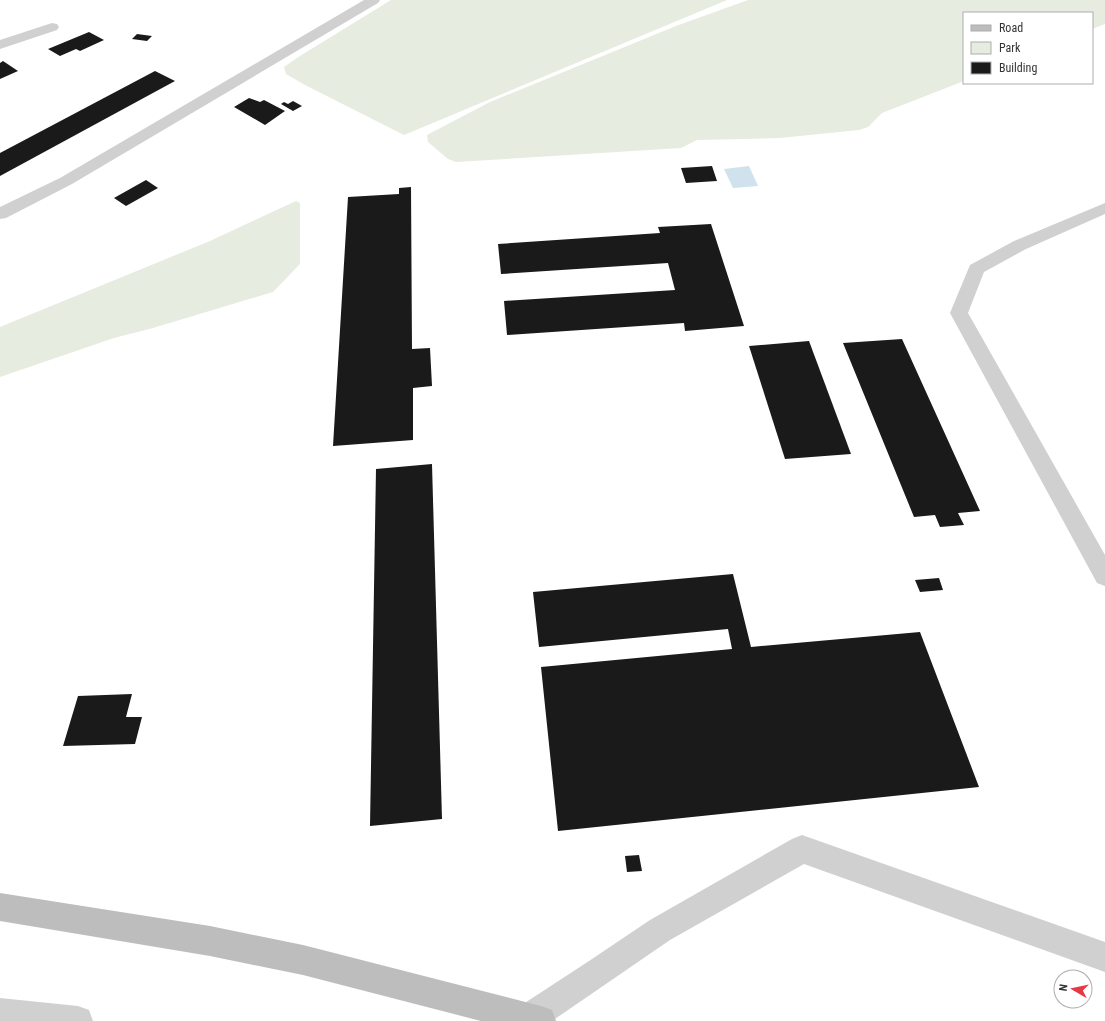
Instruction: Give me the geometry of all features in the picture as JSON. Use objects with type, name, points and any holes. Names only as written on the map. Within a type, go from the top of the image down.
[{"type":"main road","points":[[0,907],[210,941],[303,960],[532,1020]]},
{"type":"street","points":[[0,214],[66,181],[373,0]]},
{"type":"street","points":[[0,45],[52,27]]},
{"type":"street","points":[[1105,208],[1020,245],[976,268],[960,313],[1105,576]]},
{"type":"street","points":[[532,1020],[660,930],[802,849],[1105,958]]},
{"type":"street","points":[[0,1013],[78,1021]]},
{"type":"green space","points":[[391,0],[727,0],[404,135],[305,85],[286,74],[284,67]]},
{"type":"green space","points":[[748,0],[1105,0],[1105,24],[1093,29],[1093,12],[963,12],[963,81],[882,113],[868,127],[859,130],[780,138],[697,140],[681,148],[456,162],[448,159],[428,142],[427,135],[490,102],[676,26]]},
{"type":"green space","points":[[296,201],[300,203],[300,264],[273,292],[153,328],[114,338],[0,377],[0,327],[210,241]]},
{"type":"water","points":[[749,166],[758,186],[733,188],[724,169]]},
{"type":"building","points":[[89,32],[104,40],[80,51],[76,49],[60,56],[48,49]]},
{"type":"building","points":[[137,34],[152,36],[147,41],[132,39]]},
{"type":"building","points":[[3,61],[18,71],[0,79],[0,63]]},
{"type":"building","points":[[155,71],[175,81],[0,176],[0,153]]},
{"type":"building","points":[[249,98],[260,102],[264,100],[285,111],[265,125],[234,107]]},
{"type":"building","points":[[293,101],[302,106],[293,111],[281,104],[284,102],[288,104]]},
{"type":"building","points":[[712,166],[717,181],[686,183],[681,168]]},
{"type":"building","points":[[146,180],[158,188],[126,206],[114,198]]},
{"type":"building","points":[[411,187],[412,349],[430,348],[432,386],[413,388],[413,440],[333,446],[348,197],[399,194],[399,188]]},
{"type":"building","points":[[711,224],[744,326],[685,331],[684,323],[507,335],[504,301],[675,290],[668,263],[501,274],[498,244],[660,233],[658,227]]},
{"type":"building","points":[[902,339],[980,511],[958,513],[964,525],[940,527],[935,515],[914,517],[843,343]]},
{"type":"building","points":[[809,341],[851,454],[785,459],[749,346]]},
{"type":"building","points":[[432,464],[442,819],[370,826],[376,469]]},
{"type":"building","points":[[733,574],[751,647],[920,632],[979,787],[558,831],[541,667],[732,649],[728,629],[539,647],[533,592]]},
{"type":"building","points":[[939,578],[943,590],[920,592],[915,580]]},
{"type":"building","points":[[132,694],[126,717],[142,717],[135,744],[63,746],[78,696]]},
{"type":"building","points":[[639,855],[642,871],[627,872],[625,856]]}]
